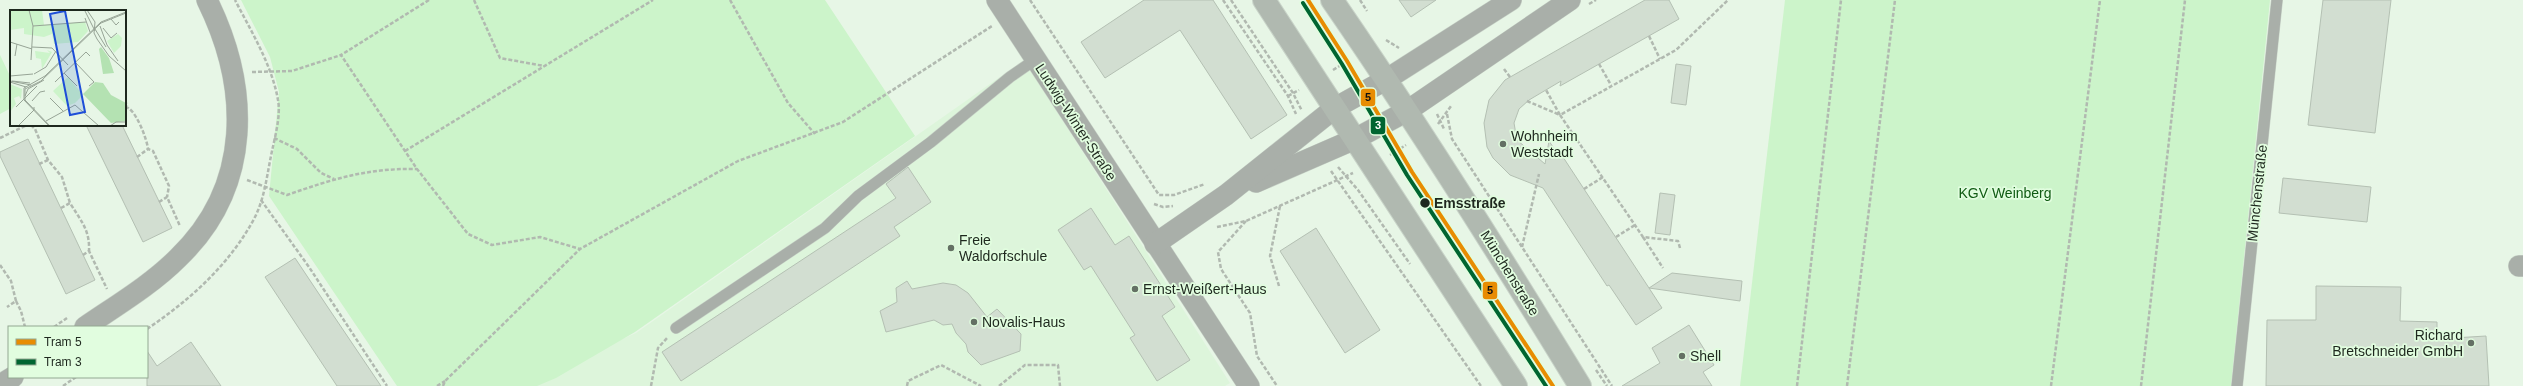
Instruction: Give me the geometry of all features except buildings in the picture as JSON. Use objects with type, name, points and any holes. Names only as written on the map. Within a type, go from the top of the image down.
[{"type":"main road","points":[[1264,0],[1373,164],[1516,386]]},
{"type":"main road","name":"Münchenstraße","points":[[1332,0],[1387,80],[1580,386]]},
{"type":"street","points":[[79,321],[136,292],[179,258],[211,217],[230,173],[238,127],[234,73],[227,48],[207,0]]},
{"type":"street","points":[[1163,239],[1218,188],[1308,131],[1335,108],[1387,80],[1511,0]]},
{"type":"street","points":[[1218,188],[1323,153],[1355,139],[1406,111],[1434,93],[1570,0]]},
{"type":"street","name":"Ludwig-Winter-Straße","points":[[1002,8],[1036,59],[1163,239],[1246,385]]},
{"type":"street","points":[[0,385],[10,378]]},
{"type":"lane","name":"Münchenstraße","points":[[2237,386],[2277,0]]},
{"type":"lane","points":[[676,328],[825,228],[858,196],[930,142],[1010,77],[1036,59]]},
{"type":"path","points":[[234,73],[292,71],[341,55],[429,0]]},
{"type":"path","points":[[474,0],[500,58],[544,66]]},
{"type":"path","points":[[405,151],[653,0]]},
{"type":"path","points":[[730,0],[788,103],[815,134]]},
{"type":"path","points":[[1030,0],[1159,195],[1174,195],[1218,188]]},
{"type":"path","points":[[1223,0],[1288,96],[1308,131]]},
{"type":"path","points":[[1231,0],[1293,94],[1308,131]]},
{"type":"path","points":[[1360,0],[1368,13]]},
{"type":"path","points":[[1560,115],[1611,85],[1676,50],[1728,0]]},
{"type":"path","points":[[1797,386],[1841,0]]},
{"type":"path","points":[[1847,386],[1895,0]]},
{"type":"path","points":[[2051,386],[2100,0]]},
{"type":"path","points":[[2140,386],[2185,0]]},
{"type":"path","points":[[437,386],[445,381],[580,249],[738,161],[815,134],[843,122],[1002,8]]},
{"type":"path","points":[[1649,36],[1660,59]]},
{"type":"path","points":[[1288,96],[1384,39],[1403,50],[1412,63]]},
{"type":"path","points":[[341,55],[417,169],[468,234],[492,246],[540,237],[580,249]]},
{"type":"path","points":[[1599,64],[1611,85]]},
{"type":"path","points":[[1546,90],[1560,115],[1663,268]]},
{"type":"path","points":[[1434,93],[1447,114],[1452,139],[1612,386]]},
{"type":"path","points":[[1527,102],[1560,115]]},
{"type":"path","points":[[126,107],[147,138],[148,149]]},
{"type":"path","points":[[1214,228],[1246,221],[1373,164],[1442,122],[1447,114]]},
{"type":"path","points":[[0,138],[25,126]]},
{"type":"path","points":[[32,126],[35,129],[48,160],[62,177],[70,203],[82,220],[90,237],[89,251],[108,291],[114,287]]},
{"type":"path","points":[[274,138],[297,149],[321,174],[334,179]]},
{"type":"path","points":[[137,157],[148,149]]},
{"type":"path","points":[[148,149],[153,151],[164,173],[168,186],[167,197],[181,228]]},
{"type":"path","points":[[1323,153],[1344,177],[1358,190],[1413,268]]},
{"type":"path","points":[[1323,153],[1337,180],[1481,386]]},
{"type":"path","points":[[40,164],[48,160]]},
{"type":"path","points":[[230,173],[287,195],[334,179],[391,168],[417,169]]},
{"type":"path","points":[[1522,248],[1539,174]]},
{"type":"path","points":[[1584,189],[1603,177]]},
{"type":"path","points":[[159,202],[167,197]]},
{"type":"path","points":[[261,200],[309,267],[387,386]]},
{"type":"path","points":[[61,208],[70,203]]},
{"type":"path","points":[[1152,203],[1163,239]]},
{"type":"path","points":[[1279,286],[1270,256],[1280,206]]},
{"type":"path","points":[[1246,221],[1218,252],[1221,269],[1250,313],[1257,356],[1277,386]]},
{"type":"path","points":[[178,232],[184,223]]},
{"type":"path","points":[[1616,237],[1635,225]]},
{"type":"path","points":[[1643,237],[1678,241],[1680,248]]},
{"type":"path","points":[[83,255],[89,251]]},
{"type":"path","points":[[0,265],[11,281],[25,326]]},
{"type":"path","points":[[7,307],[16,300]]},
{"type":"path","points":[[58,326],[79,321]]},
{"type":"path","points":[[651,386],[658,348],[676,328]]},
{"type":"path","points":[[907,386],[908,382],[941,365],[981,386]]},
{"type":"path","points":[[999,386],[1025,365],[1058,365],[1060,386]]},
{"type":"path","points":[[63,386],[75,378]]},
{"type":"path","points":[[443,386],[445,381]]},
{"type":"shaded area","name":"Freie Waldorfschule","points":[[1024,60],[1230,383],[1225,386],[516,386],[636,333]]},
{"type":"green space","points":[[241,0],[825,0],[915,136],[635,332],[556,378],[537,386],[397,386],[269,196],[279,92],[270,57]]},
{"type":"green space","name":"KGV Weinberg","points":[[1785,0],[2270,0],[2231,386],[1740,386]]},
{"type":"green space","points":[[0,55],[10,76],[10,109],[0,114]]},
{"type":"tram line","name":"5","points":[[1308,0],[1347,61],[1412,172],[1553,386]]},
{"type":"tram line","name":"3","points":[[1303,3],[1342,64],[1407,175],[1546,386]]},
{"type":"place","name":"Wohnheim Weststadt","points":[[1503,144]]},
{"type":"place","name":"Emsstraße","points":[[1425,203]]},
{"type":"place","name":"Freie Waldorfschule","points":[[951,248]]},
{"type":"place","name":"Ernst-Weißert-Haus","points":[[1135,289]]},
{"type":"place","name":"Novalis-Haus","points":[[974,322]]},
{"type":"place","name":"Richard Bretschneider GmbH","points":[[2471,343]]},
{"type":"place","name":"Shell","points":[[1682,356]]}]
